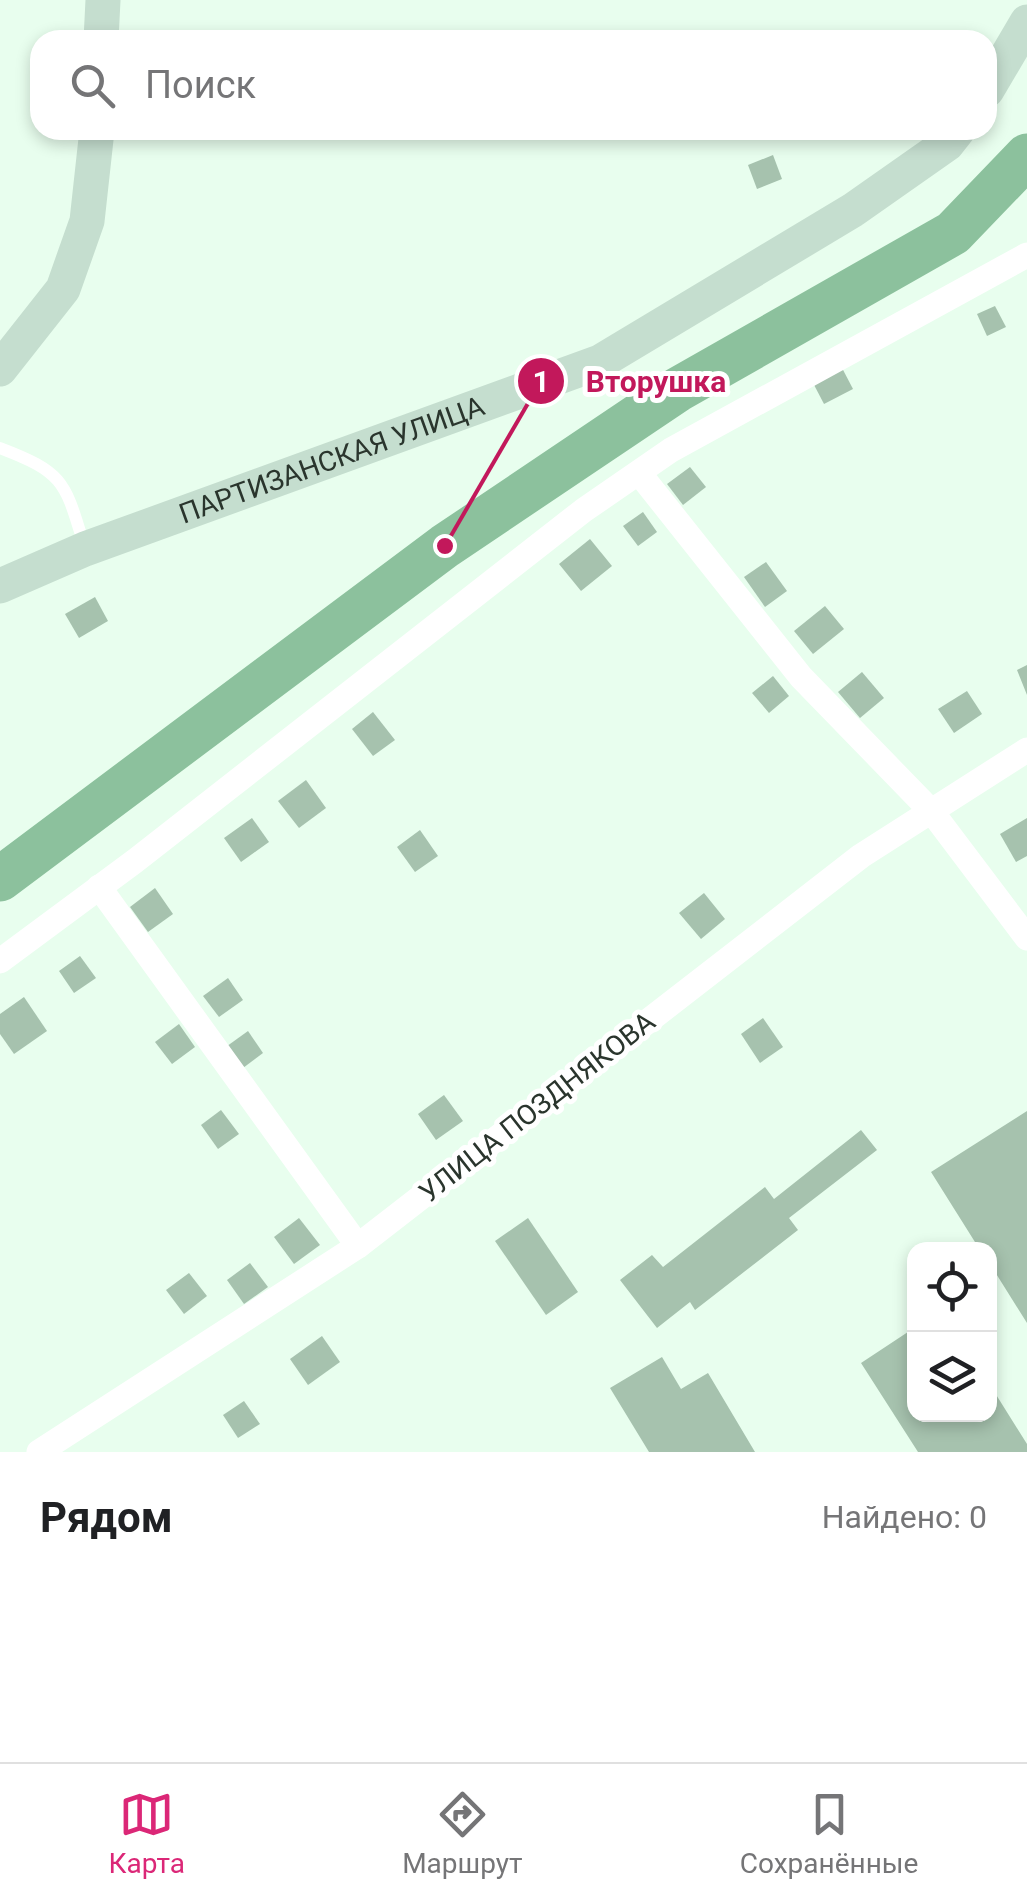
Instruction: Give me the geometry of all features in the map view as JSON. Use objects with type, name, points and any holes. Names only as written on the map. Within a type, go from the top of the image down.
[{"type":"street","points":[[102,30],[103,0]]},
{"type":"street","points":[[997,73],[1027,22]]},
{"type":"street","points":[[0,369],[63,289],[87,221],[96,140]]},
{"type":"street","name":"ПАРТИЗАНСКАЯ УЛИЦА","points":[[0,586],[85,548],[600,362],[853,210],[951,140]]},
{"type":"street","points":[[0,961],[99,888],[372,671],[638,473],[1027,255]]},
{"type":"street","points":[[638,473],[801,678],[932,812],[1027,938]]},
{"type":"street","name":"УЛИЦА ПОЗДНЯКОВА","points":[[39,1452],[358,1246],[862,856],[1027,750]]},
{"type":"street","points":[[99,888],[358,1246]]},
{"type":"lane","points":[[0,448],[44,464],[60,478],[85,548]]},
{"type":"building","points":[[773,155],[782,179],[757,189],[748,165]]},
{"type":"building","points":[[995,306],[1006,327],[987,336],[977,314]]},
{"type":"building","points":[[841,366],[853,389],[824,404],[812,381]]},
{"type":"building","points":[[690,467],[706,487],[683,505],[667,484]]},
{"type":"building","points":[[643,512],[657,532],[638,546],[623,526]]},
{"type":"building","points":[[590,539],[612,566],[581,591],[559,564]]},
{"type":"building","points":[[766,562],[787,591],[765,607],[744,577]]},
{"type":"building","points":[[95,597],[108,621],[79,638],[65,614]]},
{"type":"building","points":[[825,606],[844,629],[813,654],[794,631]]},
{"type":"building","points":[[1027,665],[1027,695],[1017,670]]},
{"type":"building","points":[[862,672],[884,698],[860,718],[838,692]]},
{"type":"building","points":[[773,676],[789,696],[769,713],[752,693]]},
{"type":"building","points":[[967,691],[982,714],[954,733],[938,709]]},
{"type":"building","points":[[373,712],[395,740],[373,756],[352,729]]},
{"type":"building","points":[[306,780],[326,808],[299,828],[278,801]]},
{"type":"building","points":[[252,818],[269,842],[241,862],[224,838]]},
{"type":"building","points":[[1027,818],[1027,856],[1016,862],[1000,834]]},
{"type":"building","points":[[420,830],[438,856],[415,872],[397,847]]},
{"type":"building","points":[[155,888],[173,914],[148,932],[130,907]]},
{"type":"building","points":[[704,893],[725,919],[701,939],[679,913]]},
{"type":"building","points":[[80,956],[96,978],[74,993],[59,971]]},
{"type":"building","points":[[228,978],[243,1000],[219,1017],[203,996]]},
{"type":"building","points":[[24,997],[47,1031],[14,1054],[0,1034],[0,1014]]},
{"type":"building","points":[[763,1018],[783,1047],[760,1063],[741,1034]]},
{"type":"building","points":[[179,1024],[195,1047],[172,1064],[155,1042]]},
{"type":"building","points":[[248,1031],[263,1053],[239,1071],[223,1049]]},
{"type":"building","points":[[444,1095],[463,1121],[436,1140],[418,1114]]},
{"type":"building","points":[[221,1110],[239,1134],[218,1149],[201,1125]]},
{"type":"building","points":[[1027,1111],[1027,1323],[997,1275],[997,1242],[975,1242],[931,1172]]},
{"type":"building","points":[[861,1130],[877,1150],[789,1218],[798,1230],[695,1310],[690,1302],[657,1328],[620,1280],[652,1255],[663,1267],[765,1187],[774,1199]]},
{"type":"building","points":[[299,1218],[320,1245],[294,1264],[274,1237]]},
{"type":"building","points":[[528,1218],[578,1292],[546,1315],[495,1241]]},
{"type":"building","points":[[250,1263],[268,1287],[244,1304],[227,1280]]},
{"type":"building","points":[[189,1273],[207,1296],[184,1314],[166,1290]]},
{"type":"building","points":[[907,1333],[907,1422],[997,1422],[997,1396],[1027,1444],[1027,1452],[918,1452],[861,1363]]},
{"type":"building","points":[[322,1336],[340,1362],[308,1385],[290,1359]]},
{"type":"building","points":[[662,1357],[681,1389],[708,1373],[755,1452],[649,1452],[610,1388]]},
{"type":"building","points":[[244,1401],[260,1424],[238,1438],[223,1415]]},
{"type":"waterway","points":[[0,879],[445,546],[677,390],[953,233],[1027,156]]},
{"type":"place","name":"Вторушка","points":[[445,546]]}]
